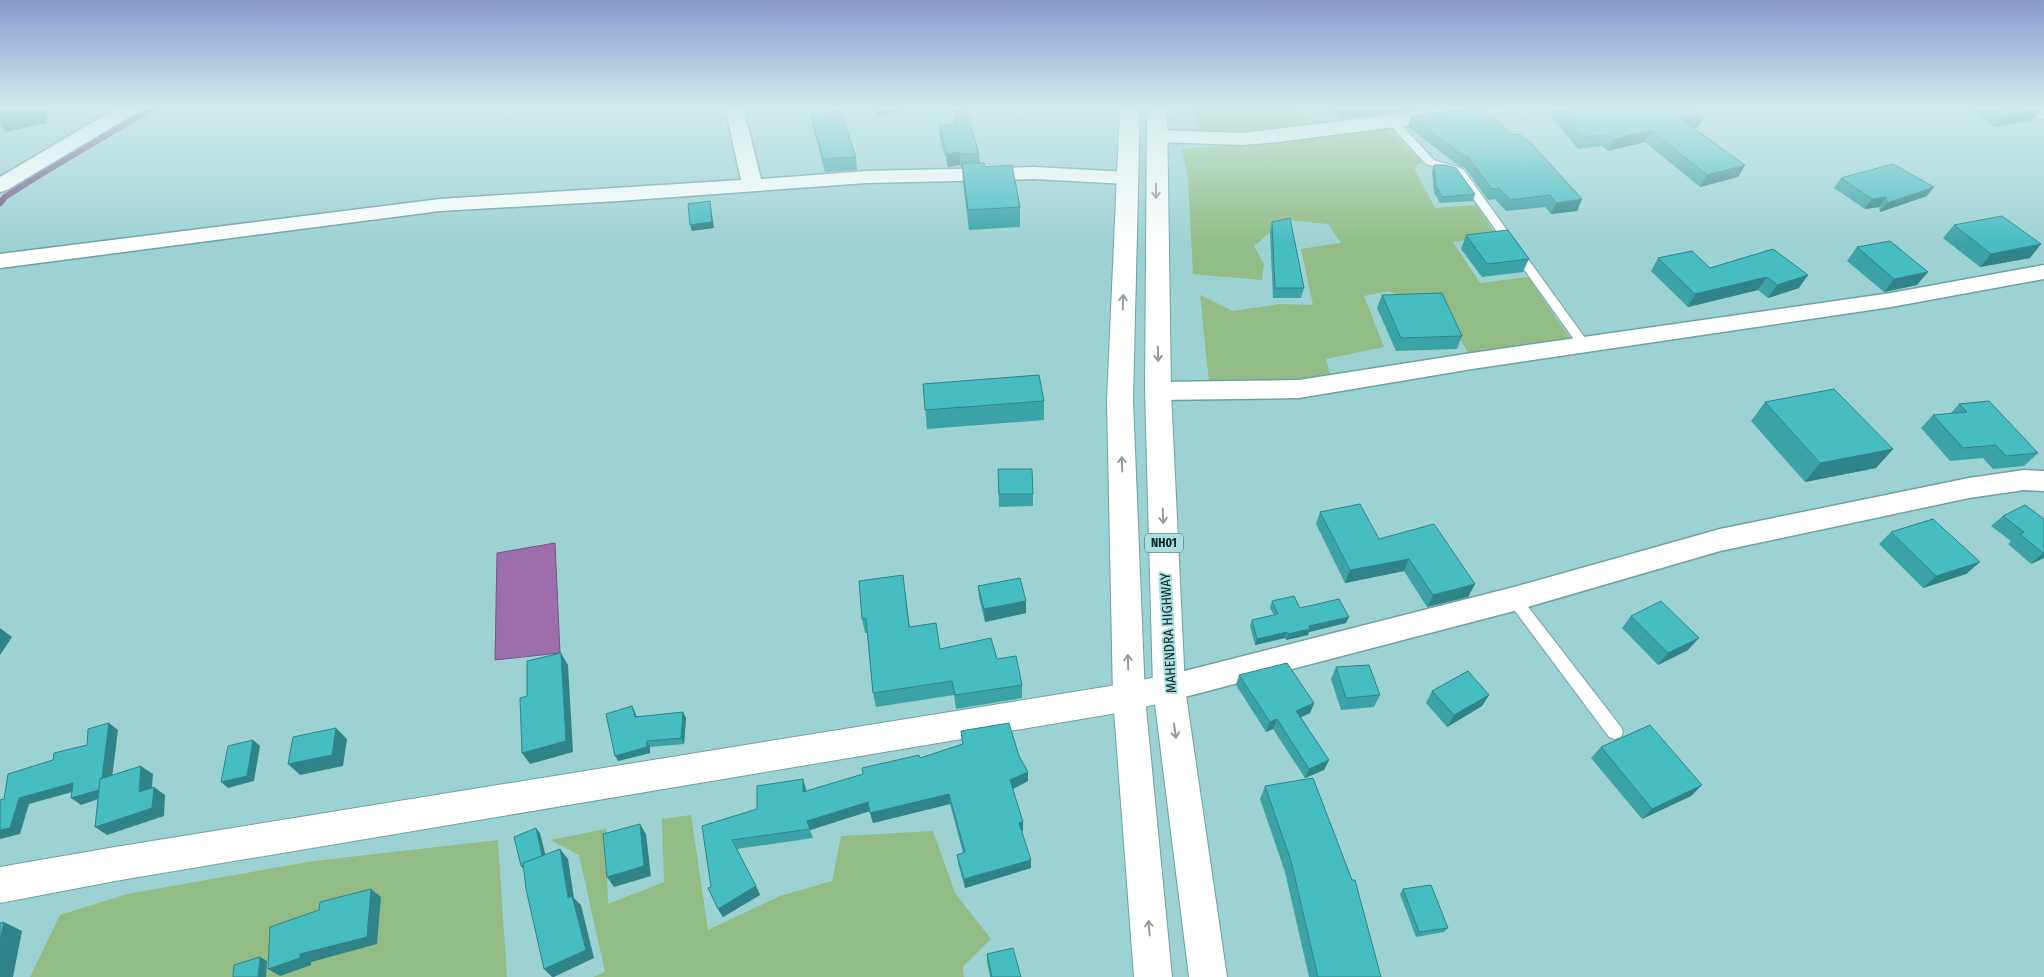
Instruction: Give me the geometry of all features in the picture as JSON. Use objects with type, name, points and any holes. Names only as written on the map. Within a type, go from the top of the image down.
[{"type":"main road","points":[[1129,153],[1120,400],[1129,696],[1153,977]]},
{"type":"main road","name":"MAHENDRA HIGHWAY","points":[[1157,153],[1156,194],[1158,391],[1170,688],[1208,977]]},
{"type":"main road","points":[[0,885],[115,864],[1170,688]]},
{"type":"street","points":[[0,186],[57,153]]},
{"type":"street","points":[[744,153],[752,185]]},
{"type":"street","points":[[0,260],[440,205],[618,195],[825,179],[1034,173],[1128,178]]},
{"type":"street","points":[[1158,391],[1299,389],[1890,300],[2044,272]]},
{"type":"street","points":[[1170,688],[1514,599],[1720,540],[1969,488],[2024,480],[2044,480]]},
{"type":"lane","points":[[1421,153],[1430,162],[1459,171],[1584,345]]},
{"type":"lane","points":[[1514,599],[1615,732]]},
{"type":"green space","points":[[1183,153],[1412,153],[1422,162],[1414,168],[1435,208],[1476,205],[1497,236],[1453,242],[1480,283],[1528,277],[1572,341],[1469,355],[1441,302],[1410,302],[1389,291],[1364,296],[1384,347],[1326,359],[1331,378],[1284,386],[1209,382],[1200,295],[1233,311],[1280,304],[1313,305],[1301,249],[1341,243],[1328,224],[1284,220],[1254,246],[1264,264],[1262,280],[1193,274],[1188,178]]},
{"type":"green space","points":[[691,815],[708,930],[780,896],[832,881],[841,836],[933,831],[955,893],[991,939],[963,967],[964,977],[593,977],[605,972],[579,855],[550,840],[606,829],[608,904],[664,882],[662,819]]},
{"type":"green space","points":[[498,840],[507,977],[30,977],[60,915],[127,894],[314,861]]},
{"type":"shaded area","points":[[555,543],[560,653],[495,660],[497,553]]},
{"type":"building","points":[[821,153],[854,153],[856,157],[823,159]]},
{"type":"building","points":[[979,153],[979,154],[960,154]]},
{"type":"building","points":[[1459,153],[1540,153],[1582,199],[1556,203],[1550,195],[1510,200],[1499,188],[1492,189],[1468,157]]},
{"type":"building","points":[[1679,153],[1728,153],[1745,165],[1707,175]]},
{"type":"building","points":[[962,163],[984,163],[985,167],[1012,165],[1020,207],[968,210]]},
{"type":"building","points":[[1893,164],[1934,187],[1887,203],[1886,197],[1872,199],[1841,178]]},
{"type":"building","points":[[1434,165],[1456,168],[1475,194],[1443,197],[1436,187]]},
{"type":"building","points":[[710,201],[712,222],[690,225],[688,204]]},
{"type":"building","points":[[2002,216],[2041,244],[1991,254],[1954,225]]},
{"type":"building","points":[[1290,218],[1304,288],[1275,288],[1272,222]]},
{"type":"building","points":[[1508,230],[1529,259],[1487,264],[1466,235]]},
{"type":"building","points":[[1890,241],[1928,272],[1894,279],[1857,247]]},
{"type":"building","points":[[1773,249],[1808,275],[1777,285],[1767,277],[1695,294],[1658,258],[1692,251],[1710,268]]},
{"type":"building","points":[[1442,293],[1462,336],[1401,338],[1382,295]]},
{"type":"building","points":[[1039,375],[1044,401],[925,410],[923,384]]},
{"type":"building","points":[[1834,389],[1893,449],[1820,463],[1765,402]]},
{"type":"building","points":[[1989,401],[2038,453],[2006,456],[1996,445],[1963,448],[1933,415],[1967,412],[1959,404]]},
{"type":"building","points":[[998,469],[1032,469],[1033,494],[999,494]]},
{"type":"building","points":[[1360,504],[1379,539],[1434,524],[1475,584],[1433,595],[1409,559],[1350,570],[1320,512]]},
{"type":"building","points":[[2025,505],[2044,519],[2044,553],[2020,534],[2024,532],[2003,516]]},
{"type":"building","points":[[1933,519],[1980,562],[1936,576],[1891,532]]},
{"type":"building","points":[[903,575],[909,627],[936,623],[940,649],[991,638],[997,659],[1016,656],[1022,685],[955,695],[952,681],[873,693],[866,618],[862,619],[859,581]]},
{"type":"building","points":[[1020,578],[1026,601],[984,609],[978,586]]},
{"type":"building","points":[[1294,596],[1300,608],[1339,599],[1349,617],[1309,626],[1310,629],[1257,639],[1252,620],[1278,614],[1272,601]]},
{"type":"building","points":[[1661,601],[1699,638],[1668,653],[1631,616]]},
{"type":"building","points":[[561,653],[566,741],[522,753],[520,698],[527,696],[527,661]]},
{"type":"building","points":[[1287,663],[1314,703],[1296,711],[1329,760],[1309,769],[1277,719],[1270,722],[1239,675]]},
{"type":"building","points":[[1369,665],[1380,695],[1346,698],[1336,667]]},
{"type":"building","points":[[1468,671],[1489,695],[1454,715],[1432,691]]},
{"type":"building","points":[[632,706],[635,717],[683,712],[681,738],[647,741],[647,747],[615,756],[606,714]]},
{"type":"building","points":[[109,723],[99,790],[71,798],[73,783],[19,798],[10,828],[0,830],[0,800],[4,799],[8,774],[53,760],[54,753],[87,745],[88,729]]},
{"type":"building","points":[[1009,723],[1019,756],[1028,772],[1010,780],[1023,822],[1019,823],[1031,860],[964,879],[957,855],[965,852],[949,794],[870,813],[868,802],[807,821],[810,829],[732,840],[756,886],[718,909],[708,888],[711,887],[702,826],[757,809],[757,786],[803,779],[803,792],[863,774],[862,768],[919,755],[920,758],[963,744],[961,731]]},
{"type":"building","points":[[1650,725],[1702,785],[1652,809],[1601,747]]},
{"type":"building","points":[[336,728],[332,755],[288,764],[293,737]]},
{"type":"building","points":[[253,740],[247,776],[221,782],[228,746]]},
{"type":"building","points":[[141,766],[139,792],[154,787],[152,808],[95,827],[100,779]]},
{"type":"building","points":[[1313,778],[1352,880],[1355,880],[1381,977],[1318,977],[1291,861],[1265,786]]},
{"type":"building","points":[[640,824],[644,866],[607,877],[603,834]]},
{"type":"building","points":[[536,828],[542,856],[523,863],[521,866],[514,837]]},
{"type":"building","points":[[560,849],[568,898],[572,896],[586,950],[544,969],[526,889],[523,863]]},
{"type":"building","points":[[1431,885],[1448,928],[1419,932],[1403,889]]},
{"type":"building","points":[[371,889],[367,937],[300,954],[300,958],[268,969],[270,927],[319,910],[320,902]]},
{"type":"building","points":[[4,922],[0,940],[0,923]]},
{"type":"building","points":[[1013,948],[1021,977],[992,977],[987,954]]},
{"type":"building","points":[[260,957],[258,977],[233,977],[234,965]]},
{"type":"waterway","points":[[0,203],[5,197],[77,153]]}]
